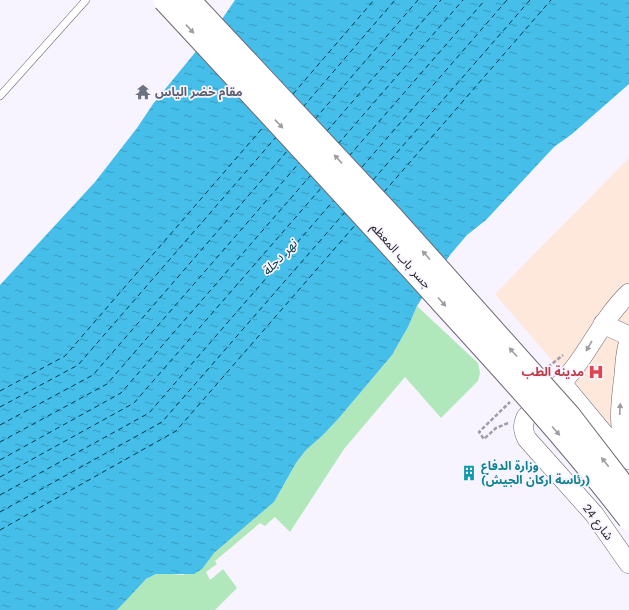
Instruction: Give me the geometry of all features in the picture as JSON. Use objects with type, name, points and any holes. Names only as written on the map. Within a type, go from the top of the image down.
[{"type":"main road","name":"جسر باب المعظم","points":[[164,0],[364,216],[529,384],[569,415],[629,493]]},
{"type":"main road","name":"جسر باب المعظم","points":[[189,0],[393,218],[529,384],[629,519]]},
{"type":"street","points":[[523,424],[526,417],[562,383],[583,357],[603,324],[629,293]]},
{"type":"street","points":[[603,324],[629,336]]},
{"type":"street","points":[[629,342],[620,410],[620,429],[624,448],[629,460]]},
{"type":"street","points":[[562,383],[629,464]]},
{"type":"street","name":"شارع 24","points":[[523,424],[523,432],[527,439],[594,514],[629,564]]},
{"type":"lane","points":[[0,96],[86,0]]},
{"type":"path","points":[[523,424],[505,424],[496,428],[484,439],[479,432],[529,384],[568,350]]},
{"type":"shaded area","name":"مدينة الطب","points":[[629,158],[629,450],[495,294]]},
{"type":"green space","points":[[417,306],[478,363],[480,373],[478,381],[441,418],[405,377],[344,449],[290,532],[275,517],[265,526],[260,523],[215,561],[217,564],[206,572],[210,580],[223,569],[237,588],[215,610],[117,610],[146,579],[157,574],[183,575],[214,553],[274,502],[296,463],[306,450],[339,418],[392,355],[408,327]]},
{"type":"water","name":"نهر دجلة","points":[[235,0],[629,0],[629,84],[572,134],[554,147],[486,220],[467,235],[450,255],[417,306],[408,327],[392,355],[339,418],[306,450],[296,463],[274,502],[214,553],[202,569],[194,574],[156,574],[146,579],[117,610],[0,610],[0,285],[95,182],[137,128],[153,104],[220,22]]},
{"type":"ferry route","points":[[293,94],[374,0]]},
{"type":"ferry route","points":[[303,107],[395,0]]},
{"type":"ferry route","points":[[315,119],[418,0]]},
{"type":"ferry route","points":[[327,131],[441,0]]},
{"type":"ferry route","points":[[338,144],[463,0]]},
{"type":"ferry route","points":[[349,156],[485,0]]},
{"type":"ferry route","points":[[362,167],[507,0]]},
{"type":"ferry route","points":[[373,180],[530,0]]},
{"type":"ferry route","points":[[384,192],[551,0]]},
{"type":"ferry route","points":[[0,391],[65,356],[265,125]]},
{"type":"ferry route","points":[[0,407],[78,365],[277,136]]},
{"type":"ferry route","points":[[0,425],[93,375],[288,150]]},
{"type":"ferry route","points":[[0,442],[107,384],[300,162]]},
{"type":"ferry route","points":[[0,460],[121,393],[311,175]]},
{"type":"ferry route","points":[[0,477],[134,403],[322,187]]},
{"type":"ferry route","points":[[0,495],[149,413],[335,199]]},
{"type":"ferry route","points":[[0,512],[162,422],[346,211]]},
{"type":"ferry route","points":[[0,530],[176,431],[357,223]]},
{"type":"place","name":"مقام خضر الياس","points":[[143,92]]},
{"type":"place","name":"مدينة الطب","points":[[596,372]]},
{"type":"place","name":"وزارة الدفاع (رئاسة اركان الجيش)","points":[[469,473]]}]
